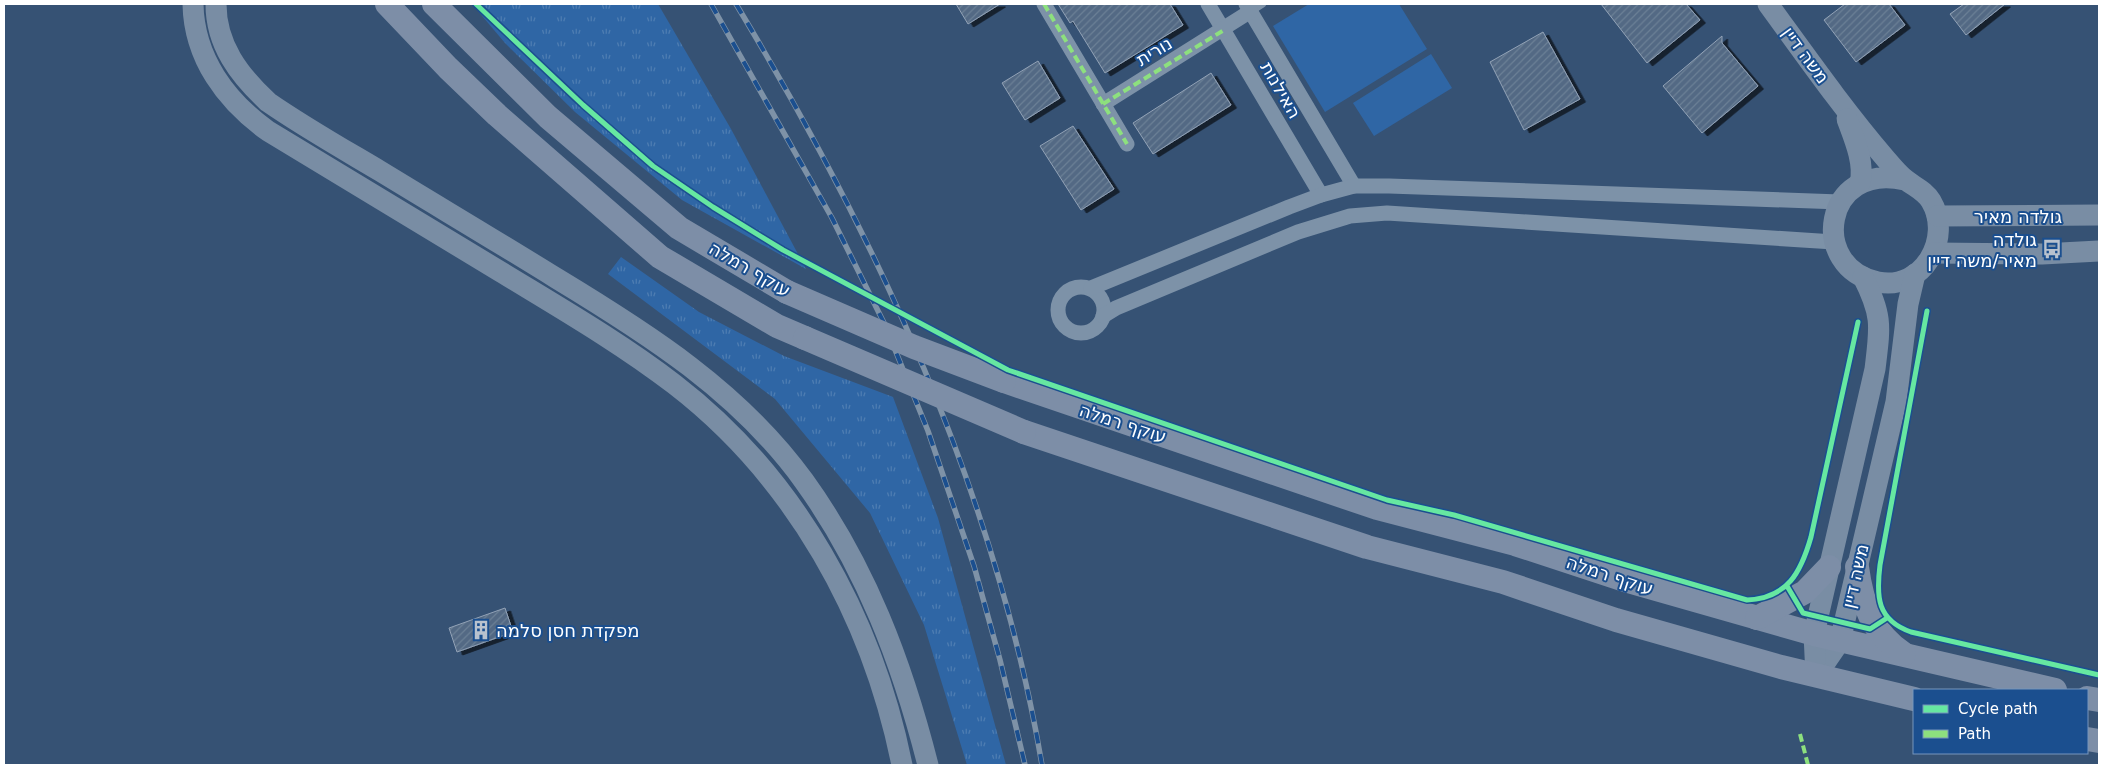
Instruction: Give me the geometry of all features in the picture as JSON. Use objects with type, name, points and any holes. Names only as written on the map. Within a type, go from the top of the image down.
[{"type":"main road","points":[[193,4],[200,46],[212,73],[228,96],[268,132],[607,336],[675,384],[732,435],[780,488],[820,547],[859,628],[879,682],[902,765]]},
{"type":"main road","points":[[216,4],[216,20],[222,43],[239,71],[268,102],[628,321],[696,370],[754,422],[803,479],[844,541],[878,609],[906,683],[928,765]]},
{"type":"main road","name":"עוקף רמלה","points":[[387,4],[448,68],[497,115],[660,256],[777,326],[1024,432],[1367,547],[1503,582],[1616,620],[1816,676],[1913,699]]},
{"type":"main road","name":"עוקף רמלה","points":[[434,4],[548,117],[680,228],[787,292],[914,347],[1004,381],[1378,508],[1515,544],[1628,581],[1840,641],[2051,689]]},
{"type":"main road","name":"משה דיין","points":[[1768,4],[1843,107],[1905,180]]},
{"type":"main road","name":"משה דיין","points":[[1843,107],[1859,158],[1860,183]]},
{"type":"main road","points":[[1890,176],[1905,180],[1920,188],[1931,200],[1939,228],[1934,253],[1926,265],[1915,274],[1890,283],[1878,282],[1863,277],[1850,268],[1840,256],[1834,242],[1835,215],[1840,202],[1849,191],[1860,183],[1874,177],[1890,176]]},
{"type":"main road","name":"גולדה מאיר","points":[[1937,216],[2099,215]]},
{"type":"main road","name":"גולדה מאיר","points":[[1934,253],[2042,254],[2099,251]]},
{"type":"main road","name":"משה דיין","points":[[1816,676],[1840,641],[1896,402],[1908,304],[1915,274]]},
{"type":"main road","name":"משה דיין","points":[[1816,676],[1814,634],[1875,369],[1880,315],[1863,277]]},
{"type":"main road","points":[[1756,618],[1805,592],[1829,567]]},
{"type":"main road","points":[[1857,567],[1862,595],[1871,620],[1886,640],[1912,658]]},
{"type":"street","points":[[1044,4],[1127,144]]},
{"type":"street","name":"האילנות","points":[[1208,4],[1321,195]]},
{"type":"street","name":"נורית","points":[[1103,104],[1224,30],[1253,6]]},
{"type":"street","name":"האילנות","points":[[1253,6],[1354,186]]},
{"type":"street","points":[[1834,242],[1387,213],[1350,216],[1298,232],[1116,308],[1103,316],[1095,328],[1081,333],[1066,328],[1058,316],[1059,301],[1069,289],[1076,286],[1091,288],[1321,195],[1354,186],[1840,202]]},
{"type":"street","points":[[1091,288],[1102,300],[1103,316]]},
{"type":"green space","points":[[472,4],[658,4],[731,129],[806,269],[682,200],[575,112],[505,43]]},
{"type":"green space","points":[[1309,4],[1399,4],[1427,49],[1325,112],[1273,26]]},
{"type":"green space","points":[[1431,54],[1452,88],[1374,136],[1353,103]]},
{"type":"green space","points":[[621,257],[699,312],[784,356],[893,397],[938,518],[1006,765],[967,765],[924,625],[870,513],[775,399],[608,274]]},
{"type":"building","points":[[956,4],[1000,4],[968,24]]},
{"type":"building","points":[[1058,4],[1170,4],[1183,25],[1105,73],[1073,21],[1070,23]]},
{"type":"building","points":[[1601,4],[1686,4],[1700,20],[1647,63]]},
{"type":"building","points":[[1845,4],[1889,4],[1905,25],[1856,62],[1824,20]]},
{"type":"building","points":[[1964,4],[2005,4],[1966,35],[1950,14]]},
{"type":"building","points":[[1543,32],[1580,99],[1524,130],[1490,62]]},
{"type":"building","points":[[1722,36],[1722,43],[1758,86],[1702,133],[1663,86]]},
{"type":"building","points":[[1038,61],[1060,98],[1025,120],[1002,83]]},
{"type":"building","points":[[1211,73],[1231,105],[1153,154],[1133,123]]},
{"type":"building","points":[[1073,126],[1114,189],[1081,210],[1040,146]]},
{"type":"building","name":"מפקדת חסן סלמה","points":[[505,608],[513,632],[457,652],[449,628]]},
{"type":"railway","points":[[711,4],[832,218],[885,325],[928,431],[974,566],[1000,660],[1025,765]]},
{"type":"railway","points":[[736,4],[788,93],[837,183],[883,276],[925,370],[962,466],[995,564],[1021,664],[1042,765]]},
{"type":"marked path","points":[[1044,4],[1127,144]]},
{"type":"marked path","points":[[1103,104],[1224,30]]},
{"type":"marked path","points":[[1800,734],[1808,765]]},
{"type":"cycle path","points":[[476,4],[583,105],[653,166],[713,207],[783,250],[1008,370],[1387,500],[1454,515],[1747,600],[1761,598],[1783,588],[1791,581],[1803,561],[1811,537],[1858,322]]},
{"type":"cycle path","points":[[1927,311],[1880,565],[1878,587],[1881,606],[1891,621],[1911,632],[2099,675]]},
{"type":"cycle path","points":[[1787,586],[1803,613],[1870,629],[1887,618]]},
{"type":"place","name":"גולדה מאיר/משה דיין","points":[[2052,249]]},
{"type":"place","name":"מפקדת חסן סלמה","points":[[481,630]]}]
